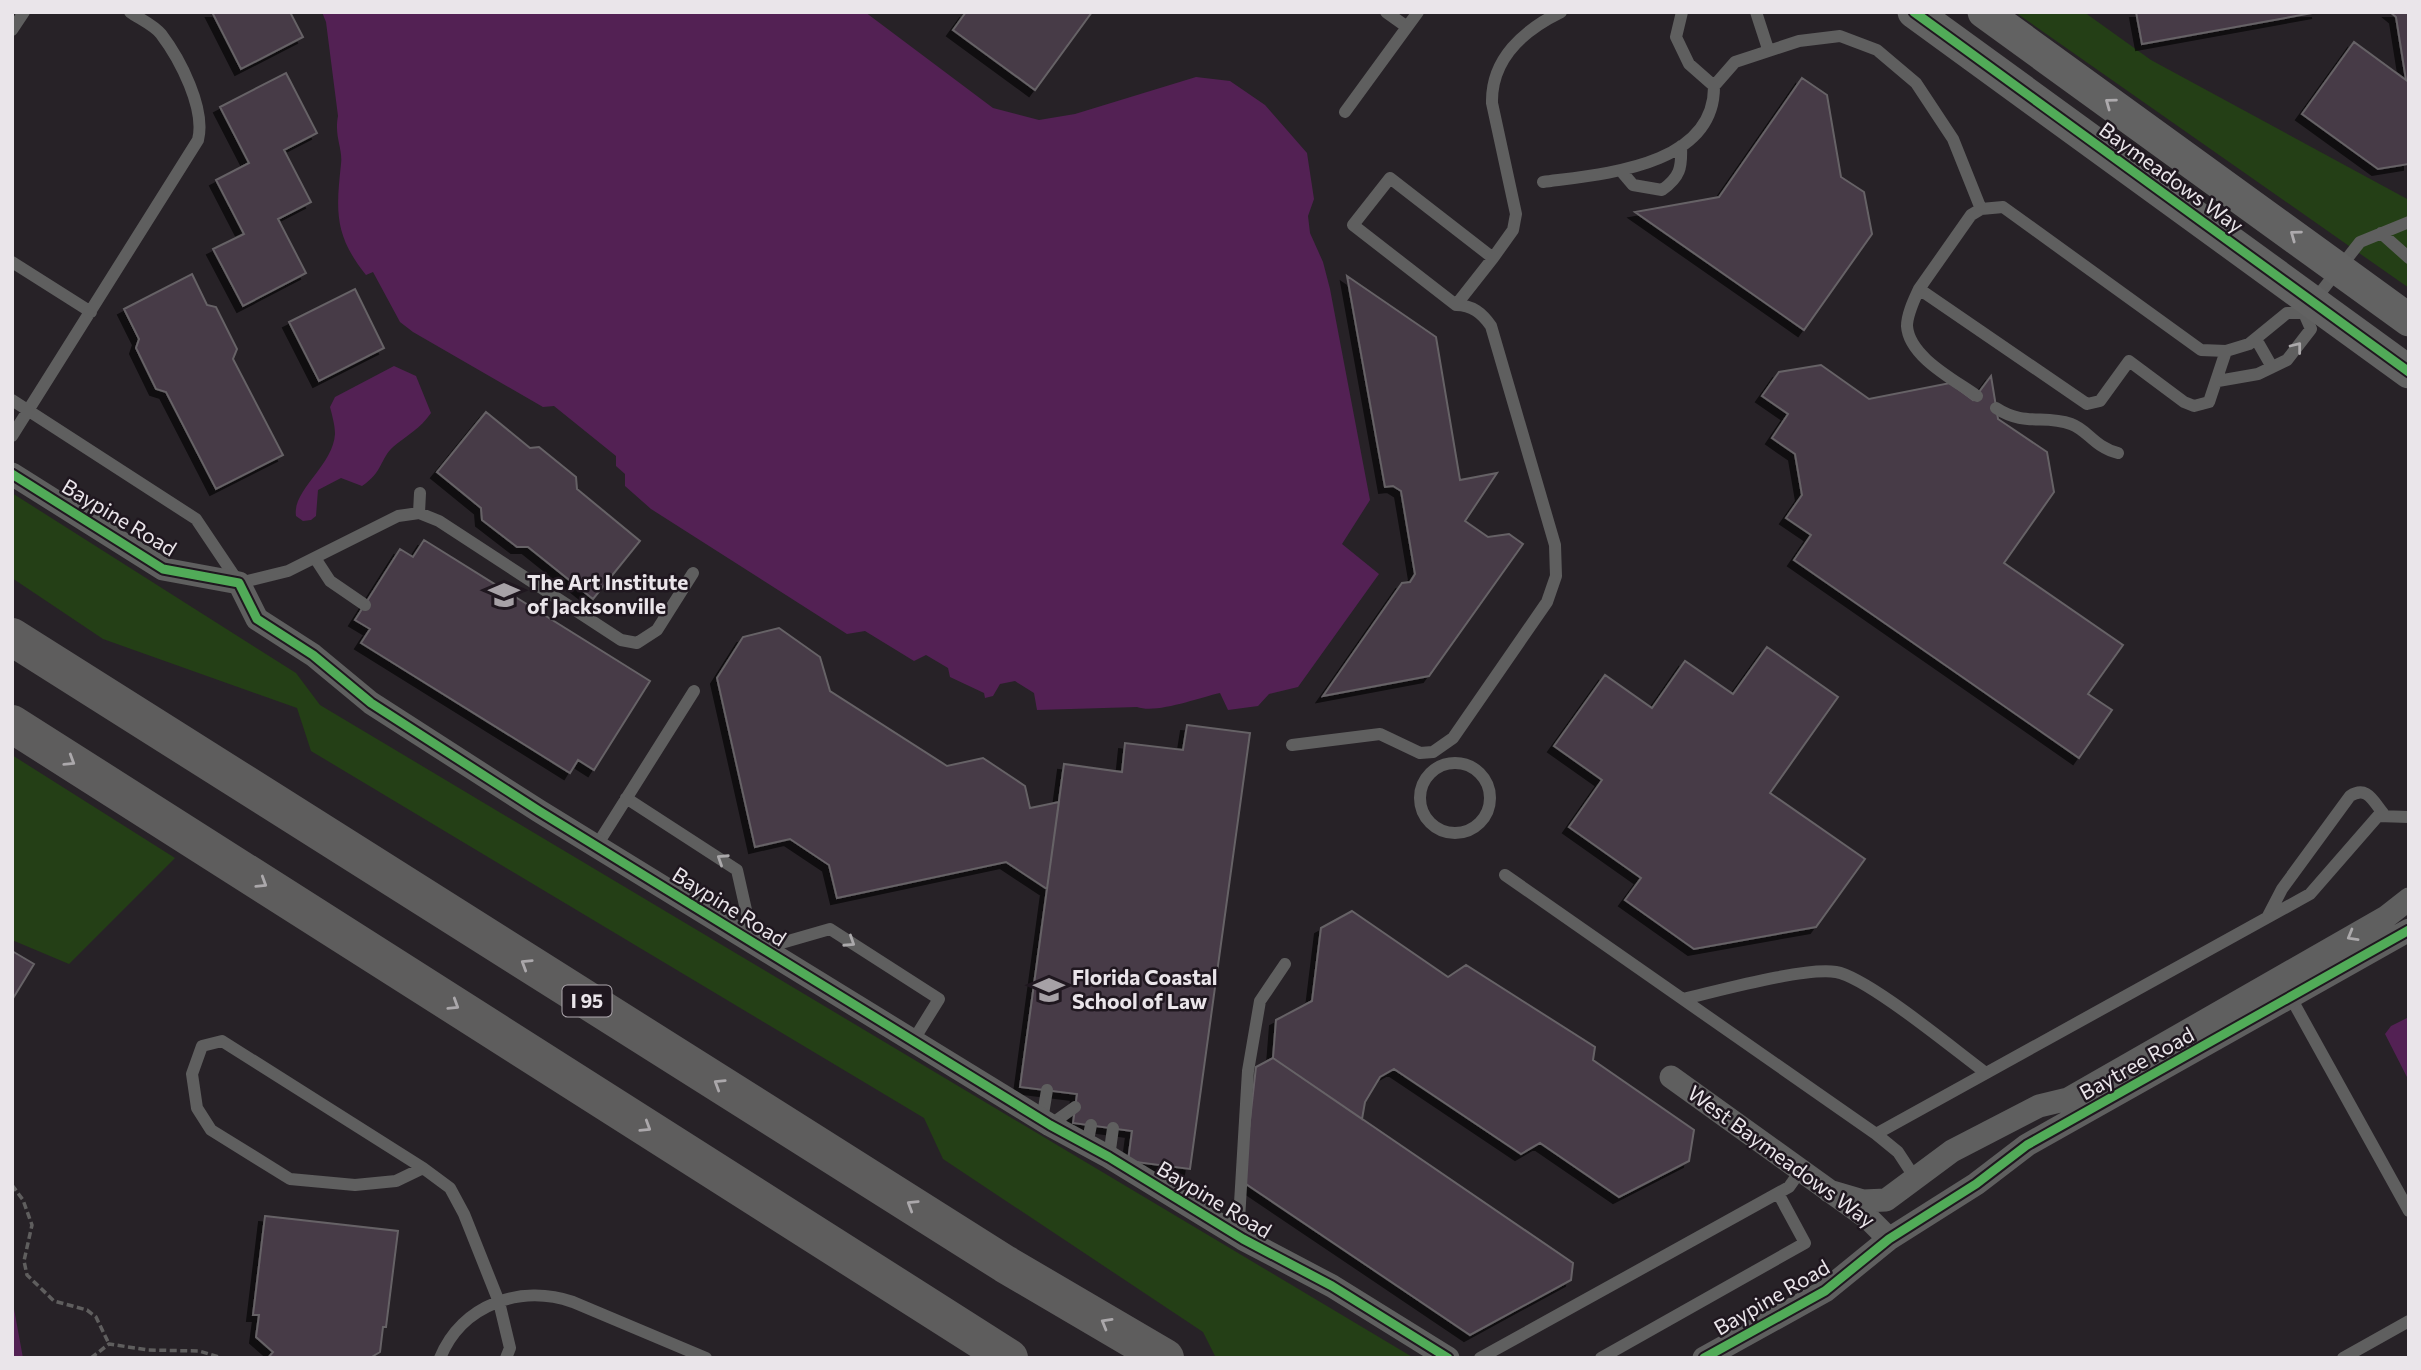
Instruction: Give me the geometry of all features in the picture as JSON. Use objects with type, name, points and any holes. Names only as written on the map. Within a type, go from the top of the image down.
[{"type":"highway","name":"I 95","points":[[12,638],[982,1249],[1165,1358]]},
{"type":"highway","points":[[12,724],[1009,1358]]},
{"type":"street","name":"Baymeadows Way","points":[[1913,12],[2309,307],[2409,372]]},
{"type":"street","name":"Baymeadows Way","points":[[1984,12],[2409,320]]},
{"type":"street","name":"Baypine Road","points":[[12,474],[163,569],[239,583],[257,619],[313,655],[371,703],[1046,1122],[1089,1135],[1110,1157],[1238,1236],[1332,1286],[1448,1358]]},
{"type":"street","name":"Baytree Road","points":[[1889,1239],[1903,1205],[1943,1170],[2028,1125],[2068,1099],[2386,917],[2409,898]]},
{"type":"street","name":"Baytree Road","points":[[1889,1239],[1976,1184],[2027,1145],[2409,930]]},
{"type":"street","name":"West Baymeadows Way","points":[[1671,1077],[1870,1220],[1889,1239]]},
{"type":"street","name":"Baytree Road","points":[[1829,1191],[1874,1203],[1894,1196],[1952,1151],[2039,1106],[2068,1099]]},
{"type":"street","name":"Baypine Road","points":[[1704,1358],[1834,1284],[1889,1239]]},
{"type":"lane","points":[[12,30],[24,12]]},
{"type":"lane","points":[[12,436],[190,157],[200,133],[196,99],[163,37],[130,12]]},
{"type":"lane","points":[[1386,12],[1407,27]]},
{"type":"lane","points":[[1345,112],[1418,12]]},
{"type":"lane","points":[[1456,305],[1513,230],[1516,214],[1492,103],[1492,86],[1502,60],[1526,33],[1560,12]]},
{"type":"lane","points":[[1682,12],[1676,37],[1689,64],[1714,86]]},
{"type":"lane","points":[[1756,12],[1768,49]]},
{"type":"lane","points":[[1543,182],[1622,172],[1681,146],[1705,126],[1714,104],[1714,86],[1735,62],[1768,49],[1840,36],[1877,50],[1916,83],[1953,139],[1981,209]]},
{"type":"lane","points":[[1622,172],[1633,185],[1662,190],[1676,180],[1682,168],[1681,146]]},
{"type":"lane","points":[[1292,745],[1380,734],[1415,752],[1433,752],[1453,738],[1547,602],[1556,576],[1555,545],[1491,326],[1477,311],[1468,305],[1456,305],[1353,225],[1390,178],[1493,258]]},
{"type":"lane","points":[[1977,396],[1923,356],[1911,340],[1907,327],[1919,289],[1960,227],[1981,209],[2003,207],[2201,350],[2226,351],[2256,339],[2287,313],[2309,307],[2360,242],[2409,222]]},
{"type":"lane","points":[[2381,233],[2409,258]]},
{"type":"lane","points":[[12,262],[92,312]]},
{"type":"lane","points":[[1919,289],[2087,404],[2100,401],[2129,361],[2194,406],[2209,402],[2218,382],[2226,351]]},
{"type":"lane","points":[[2218,382],[2258,374],[2287,360],[2311,328],[2309,307]]},
{"type":"lane","points":[[2256,339],[2272,367]]},
{"type":"lane","points":[[12,400],[196,519],[239,583],[289,572],[398,516],[419,513],[439,521],[629,643],[645,641],[657,629],[694,573]]},
{"type":"lane","points":[[1996,408],[2011,418],[2074,424],[2102,449],[2118,453]]},
{"type":"lane","points":[[419,513],[420,493]]},
{"type":"lane","points":[[315,558],[330,581],[365,605]]},
{"type":"lane","points":[[597,845],[694,691]]},
{"type":"lane","points":[[1433,752],[1439,766]]},
{"type":"lane","points":[[1449,763],[1470,766],[1486,781],[1489,802],[1486,812],[1472,828],[1462,832],[1440,830],[1424,814],[1420,793],[1430,773],[1439,766],[1449,763]]},
{"type":"lane","points":[[2268,916],[2277,896],[2350,796],[2360,791],[2367,793],[2383,813]]},
{"type":"lane","points":[[626,798],[737,870],[758,945],[830,929],[939,999],[913,1041]]},
{"type":"lane","points":[[1876,1134],[2313,891],[2373,819],[2383,813],[2409,817]]},
{"type":"lane","points":[[1505,875],[1876,1134],[1898,1152],[1915,1178]]},
{"type":"lane","points":[[1238,1236],[1248,1071],[1261,1001],[1284,964]]},
{"type":"lane","points":[[1683,999],[1812,973],[1838,972],[1864,984],[1986,1073]]},
{"type":"lane","points":[[2291,998],[2409,1211]]},
{"type":"lane","points":[[423,1167],[396,1181],[355,1185],[290,1179],[212,1130],[197,1108],[192,1074],[202,1046],[222,1041],[423,1167],[450,1188],[499,1302],[510,1348],[506,1358]]},
{"type":"lane","points":[[1046,1090],[1046,1122],[1075,1107]]},
{"type":"lane","points":[[1110,1157],[1114,1129]]},
{"type":"lane","points":[[1480,1358],[1790,1186],[1801,1170]]},
{"type":"lane","points":[[1601,1358],[1805,1244],[1778,1193]]},
{"type":"lane","points":[[440,1358],[455,1331],[474,1315],[499,1302],[527,1293],[551,1295],[706,1358]]},
{"type":"lane","points":[[2343,1358],[2409,1321]]},
{"type":"path","points":[[12,1185],[23,1200],[32,1225],[24,1261],[27,1275],[54,1301],[87,1310],[96,1317],[109,1344]]},
{"type":"path","points":[[91,1358],[109,1344],[148,1350],[200,1350],[222,1358]]},
{"type":"green space","points":[[2015,12],[2084,12],[2151,60],[2409,200],[2409,288]]},
{"type":"green space","points":[[12,493],[296,673],[320,705],[1414,1358],[1216,1358],[1203,1332],[943,1159],[924,1118],[311,751],[297,708],[103,639],[12,578]]},
{"type":"green space","points":[[12,755],[175,858],[69,964],[12,940]]},
{"type":"shaded area","points":[[322,12],[865,12],[993,108],[1039,120],[1075,114],[1196,77],[1230,81],[1265,105],[1307,153],[1314,199],[1308,216],[1310,233],[1323,262],[1330,289],[1370,500],[1342,544],[1379,574],[1298,687],[1269,694],[1258,706],[1228,710],[1220,693],[1145,709],[1037,710],[1034,693],[1015,681],[1000,684],[993,696],[985,698],[984,693],[950,677],[948,668],[926,655],[914,661],[865,631],[847,634],[651,509],[625,486],[625,474],[616,466],[616,456],[554,406],[543,407],[400,322],[373,272],[366,275],[343,235],[338,209],[341,158],[338,116],[326,22]]},
{"type":"shaded area","points":[[394,366],[416,376],[431,413],[418,428],[393,447],[378,471],[362,486],[341,478],[318,490],[316,516],[303,521],[296,516],[296,506],[333,446],[335,431],[330,407],[335,397]]},
{"type":"shaded area","points":[[2409,1017],[2409,1081],[2385,1034],[2391,1026]]},
{"type":"shaded area","points":[[12,1298],[23,1358],[12,1358]]},
{"type":"building","points":[[212,12],[290,12],[303,37],[241,69]]},
{"type":"building","points":[[966,12],[1092,12],[1035,90],[953,30]]},
{"type":"building","points":[[2136,12],[2318,12],[2142,44]]},
{"type":"building","points":[[2390,12],[2409,12],[2409,164],[2378,169],[2302,114],[2354,42],[2406,80],[2396,17]]},
{"type":"building","points":[[286,73],[317,133],[284,150],[311,202],[278,219],[306,273],[243,306],[213,249],[244,234],[216,180],[249,163],[220,107]]},
{"type":"building","points":[[1802,78],[1827,95],[1841,177],[1864,192],[1872,234],[1804,330],[1635,212],[1719,197]]},
{"type":"building","points":[[192,274],[207,305],[216,307],[237,349],[233,359],[283,455],[216,489],[166,392],[156,389],[136,348],[139,339],[124,309]]},
{"type":"building","points":[[1347,276],[1436,337],[1460,480],[1497,473],[1465,521],[1488,537],[1509,534],[1523,544],[1429,676],[1323,696],[1402,583],[1410,582],[1415,574],[1401,491],[1393,486],[1385,487]]},
{"type":"building","points":[[355,289],[384,348],[319,381],[289,322]]},
{"type":"building","points":[[1821,365],[1869,399],[1950,383],[1973,400],[1991,376],[1998,419],[2047,452],[2054,492],[2004,563],[2123,645],[2088,694],[2112,710],[2079,758],[1794,560],[1811,535],[1786,518],[1802,495],[1795,454],[1772,438],[1788,414],[1762,396],[1779,372]]},
{"type":"building","points":[[486,412],[530,448],[539,447],[576,477],[577,489],[640,541],[593,599],[528,547],[517,547],[482,520],[481,508],[437,472]]},
{"type":"building","points":[[424,540],[650,681],[594,770],[578,760],[570,773],[361,643],[370,629],[355,620],[400,549],[413,557]]},
{"type":"building","points":[[779,628],[820,657],[830,691],[947,766],[983,758],[1025,786],[1030,808],[1059,802],[1047,889],[1006,862],[837,898],[829,865],[790,839],[755,847],[717,678],[743,637]]},
{"type":"building","points":[[1767,647],[1838,697],[1770,793],[1865,859],[1816,927],[1694,949],[1625,900],[1641,878],[1569,827],[1602,780],[1554,746],[1605,675],[1652,708],[1685,661],[1733,694]]},
{"type":"building","points":[[1187,725],[1250,733],[1190,1169],[1128,1161],[1132,1131],[1073,1123],[1077,1094],[1020,1087],[1064,764],[1122,772],[1125,743],[1183,750]]},
{"type":"building","points":[[1352,911],[1448,977],[1466,965],[1595,1047],[1593,1060],[1694,1130],[1689,1161],[1619,1197],[1540,1143],[1521,1154],[1394,1069],[1380,1077],[1365,1102],[1362,1119],[1273,1058],[1276,1020],[1312,1001],[1321,928]]},
{"type":"building","points":[[12,951],[34,964],[12,1000]]},
{"type":"building","points":[[1273,1058],[1573,1263],[1571,1280],[1470,1335],[1243,1182],[1256,1067]]},
{"type":"building","points":[[265,1216],[398,1231],[386,1327],[383,1327],[380,1352],[370,1358],[268,1358],[273,1352],[256,1337],[259,1315],[253,1315]]},
{"type":"cycle path","points":[[1914,12],[2409,372]]},
{"type":"cycle path","points":[[12,474],[163,569],[239,583],[257,619],[313,655],[371,703],[539,811],[1050,1125],[1109,1157],[1243,1239],[1332,1286],[1448,1358]]},
{"type":"cycle path","points":[[1704,1358],[1825,1291],[1889,1239],[1976,1184],[2027,1145],[2409,930]]},
{"type":"place","name":"The Art Institute of Jacksonville","points":[[504,595]]},
{"type":"place","name":"Florida Coastal School of Law","points":[[1049,990]]}]
